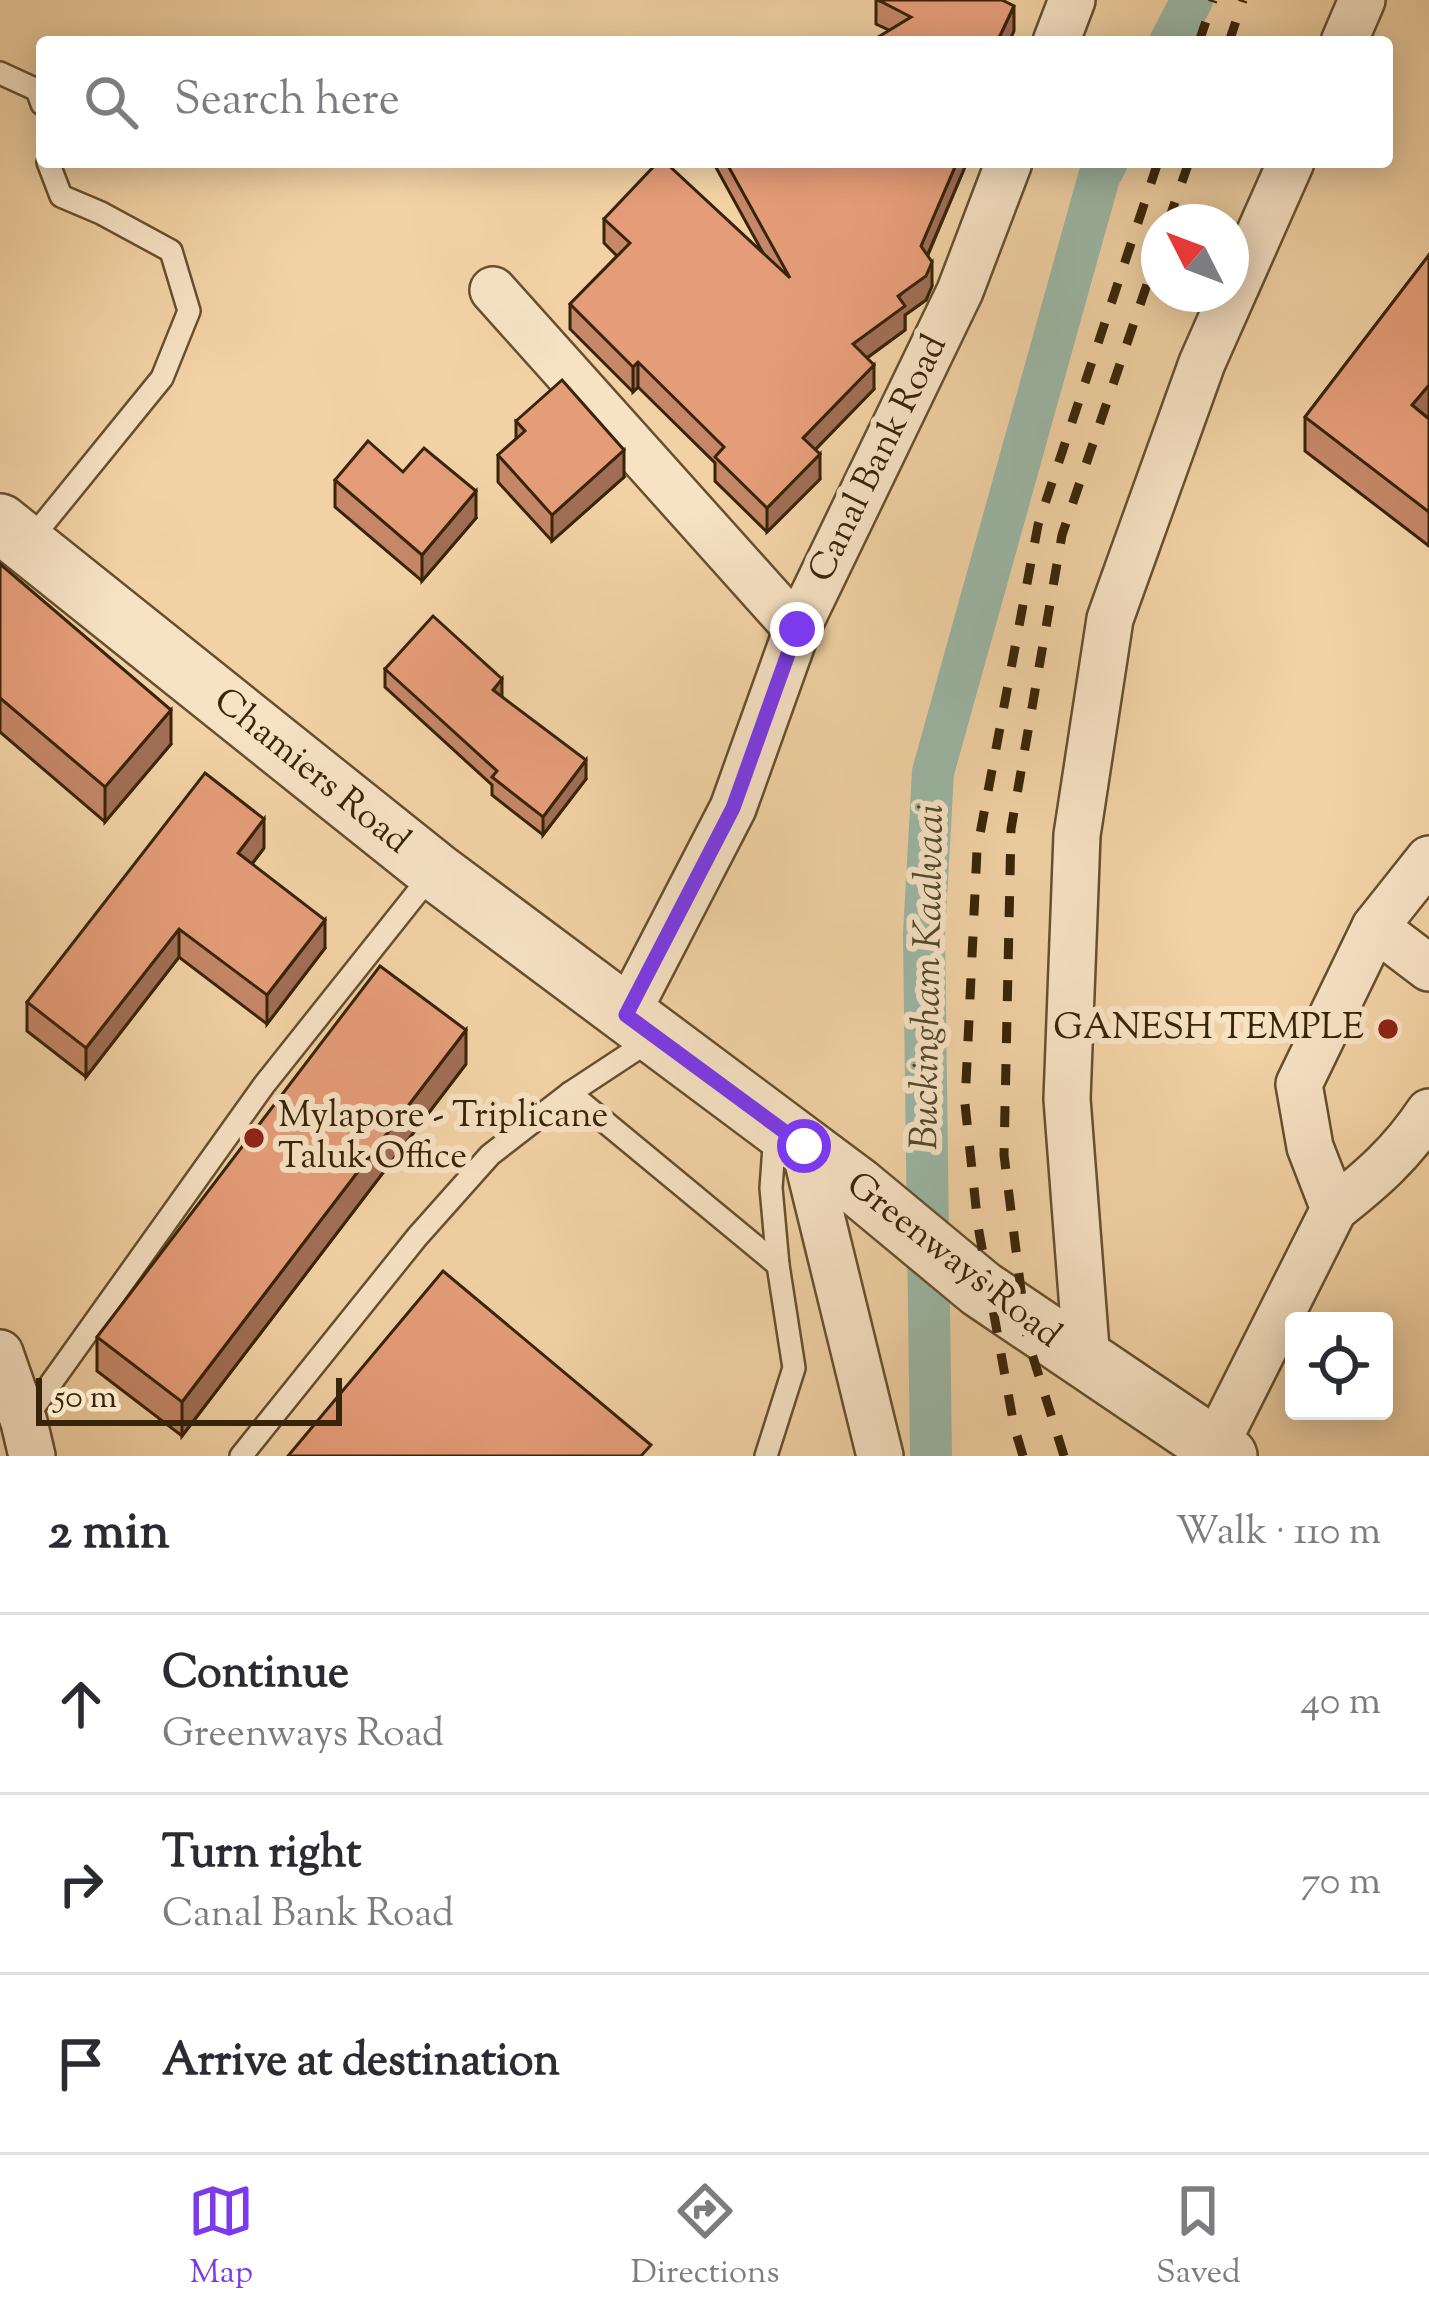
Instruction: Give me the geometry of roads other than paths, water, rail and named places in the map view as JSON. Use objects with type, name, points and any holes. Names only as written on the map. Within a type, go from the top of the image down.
[{"type":"street","points":[[1058,36],[1072,0]]},
{"type":"street","points":[[1347,36],[1362,0]]},
{"type":"street","name":"Canal Bank Road","points":[[640,1026],[733,808],[797,629],[959,291],[1008,168]]},
{"type":"street","points":[[1087,1362],[1067,1099],[1077,836],[1110,620],[1202,363],[1288,168]]},
{"type":"street","points":[[494,290],[797,629]]},
{"type":"street","name":"Chamiers Road","points":[[13,534],[435,871],[640,1026]]},
{"type":"street","points":[[1334,1209],[1310,1147],[1299,1084],[1375,927],[1429,859]]},
{"type":"street","points":[[1375,927],[1429,968]]},
{"type":"street","name":"Greenways Road","points":[[640,1026],[857,1186],[981,1289],[1220,1453]]},
{"type":"street","points":[[1220,1453],[1334,1209],[1381,1172],[1429,1112]]},
{"type":"street","points":[[790,1135],[880,1456]]},
{"type":"street","points":[[0,1353],[28,1439]]},
{"type":"lane","points":[[0,73],[36,90]]},
{"type":"lane","points":[[13,534],[162,378],[189,311],[171,251],[61,196],[50,168]]},
{"type":"lane","points":[[28,1439],[264,1085],[435,871]]},
{"type":"lane","points":[[241,1456],[417,1237],[490,1155],[570,1093],[640,1026]]},
{"type":"lane","points":[[570,1093],[778,1265]]},
{"type":"lane","points":[[766,1456],[794,1368],[771,1189],[790,1135]]},
{"type":"waterway","name":"Buckingham Kaalvaai","points":[[1173,36],[1192,0]]},
{"type":"waterway","name":"Buckingham Kaalvaai","points":[[931,1456],[924,934],[933,772],[1104,168]]},
{"type":"railway","points":[[1201,36],[1213,0]]},
{"type":"railway","points":[[1231,36],[1243,0]]},
{"type":"railway","points":[[1023,1456],[978,1226],[965,1104],[977,850],[1038,525],[1156,168]]},
{"type":"railway","points":[[1174,204],[1187,168]]},
{"type":"railway","points":[[1064,1456],[1027,1338],[1004,1155],[1011,829],[1062,535],[1141,302]]},
{"type":"place","name":"GANESH TEMPLE","points":[[1388,1029]]},
{"type":"place","name":"Mylapore - Triplicane Taluk Office","points":[[254,1138]]}]
